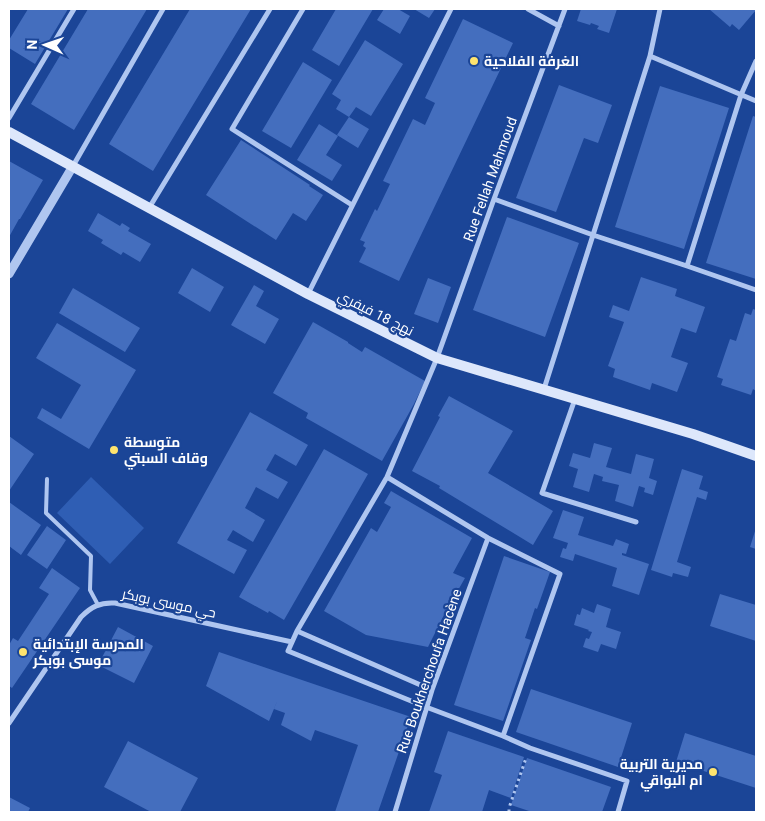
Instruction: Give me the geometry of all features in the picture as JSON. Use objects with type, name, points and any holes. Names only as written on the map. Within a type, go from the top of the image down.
[{"type":"main road","name":"نهج 18 فيفري","points":[[9,132],[308,294],[437,358],[694,434],[756,456]]},
{"type":"street","points":[[9,118],[74,9]]},
{"type":"street","points":[[9,274],[163,9]]},
{"type":"street","points":[[149,208],[270,9]]},
{"type":"street","points":[[303,9],[232,130],[352,205]]},
{"type":"street","points":[[308,294],[450,9]]},
{"type":"street","points":[[528,9],[559,26]]},
{"type":"street","name":"Rue Fellah Mahmoud","points":[[426,707],[288,651],[296,631],[387,477],[437,358],[494,199],[566,9]]},
{"type":"street","points":[[544,390],[650,56],[660,9]]},
{"type":"street","points":[[650,56],[756,101]]},
{"type":"street","points":[[687,266],[741,96],[756,61]]},
{"type":"street","points":[[494,199],[593,235],[756,290]]},
{"type":"street","points":[[575,399],[542,493],[636,522]]},
{"type":"street","points":[[387,477],[488,538],[560,574],[503,736]]},
{"type":"street","name":"Rue Boukherchoufa Hacène","points":[[395,812],[426,707],[488,538]]},
{"type":"street","name":"حي موسى بوبكر","points":[[98,604],[105,602],[115,603],[292,642]]},
{"type":"street","points":[[9,723],[81,617],[98,604]]},
{"type":"street","points":[[296,631],[432,690]]},
{"type":"street","points":[[426,707],[530,748],[627,781],[618,812]]},
{"type":"lane","points":[[47,479],[46,513],[91,556],[90,590],[98,604]]},
{"type":"path","points":[[509,812],[530,748]]},
{"type":"shaded area","points":[[91,477],[144,528],[110,564],[57,513]]},
{"type":"building","points":[[28,9],[68,9],[35,64],[9,48],[9,40]]},
{"type":"building","points":[[88,9],[147,9],[74,130],[31,104]]},
{"type":"building","points":[[190,9],[251,9],[153,171],[109,144]]},
{"type":"building","points":[[336,9],[373,9],[339,66],[312,50]]},
{"type":"building","points":[[384,9],[398,9],[410,16],[400,34],[377,20]]},
{"type":"building","points":[[414,9],[435,9],[429,18]]},
{"type":"building","points":[[581,9],[617,9],[609,33],[597,29],[599,26],[591,23],[590,25],[577,21]]},
{"type":"building","points":[[709,9],[756,10],[739,30],[732,24],[730,27]]},
{"type":"building","points":[[463,19],[513,43],[399,281],[359,262],[366,248],[363,246],[365,242],[360,240],[390,184],[383,181],[413,119],[425,125],[435,103],[425,98]]},
{"type":"building","points":[[365,40],[403,64],[371,116],[356,107],[349,117],[336,109],[341,100],[332,94]]},
{"type":"building","points":[[303,62],[332,80],[291,148],[262,131]]},
{"type":"building","points":[[559,85],[612,105],[598,143],[584,138],[556,212],[516,198]]},
{"type":"building","points":[[660,86],[729,108],[684,249],[615,227]]},
{"type":"building","points":[[753,116],[756,117],[756,279],[706,263]]},
{"type":"building","points":[[349,117],[369,129],[358,148],[337,135]]},
{"type":"building","points":[[319,124],[338,136],[326,155],[342,165],[332,181],[297,160]]},
{"type":"building","points":[[241,140],[323,195],[306,221],[293,213],[276,240],[206,195]]},
{"type":"building","points":[[9,161],[43,180],[9,237]]},
{"type":"building","points":[[98,213],[120,226],[122,223],[130,228],[128,231],[151,244],[140,262],[123,252],[121,255],[101,243],[103,240],[88,231]]},
{"type":"building","points":[[507,217],[579,243],[545,337],[473,310]]},
{"type":"building","points":[[192,268],[224,287],[210,312],[178,293]]},
{"type":"building","points":[[641,277],[677,289],[675,296],[705,307],[696,333],[681,328],[671,357],[688,363],[677,392],[652,383],[650,390],[613,377],[615,369],[608,366],[624,322],[609,317],[613,305],[629,311]]},
{"type":"building","points":[[428,278],[451,287],[438,323],[414,314]]},
{"type":"building","points":[[254,285],[264,291],[256,306],[279,319],[265,344],[231,325]]},
{"type":"building","points":[[73,288],[140,328],[125,352],[59,313]]},
{"type":"building","points":[[753,309],[756,310],[756,391],[753,389],[751,395],[721,385],[723,379],[717,377],[730,339],[736,341],[745,313],[751,315]]},
{"type":"building","points":[[313,322],[362,352],[365,347],[425,381],[382,461],[306,418],[308,413],[273,393]]},
{"type":"building","points":[[57,323],[136,370],[89,449],[37,418],[42,408],[61,419],[81,385],[36,358]]},
{"type":"building","points":[[449,396],[513,431],[488,473],[553,511],[533,545],[439,488],[440,486],[412,471]]},
{"type":"building","points":[[250,412],[308,445],[296,466],[275,454],[266,470],[288,482],[278,499],[256,487],[245,508],[265,520],[253,542],[233,530],[227,540],[247,550],[234,574],[177,543]]},
{"type":"building","points":[[9,436],[34,454],[9,491]]},
{"type":"building","points":[[594,443],[612,448],[606,467],[631,474],[636,454],[654,459],[649,478],[657,481],[653,495],[644,492],[645,488],[639,486],[633,507],[615,501],[619,485],[602,481],[603,477],[594,474],[589,492],[573,487],[578,469],[569,466],[573,453],[590,458]]},
{"type":"building","points":[[324,449],[368,474],[284,620],[239,597]]},
{"type":"building","points":[[682,469],[703,476],[699,489],[708,492],[706,500],[697,497],[677,562],[691,567],[688,577],[673,573],[672,577],[651,570]]},
{"type":"building","points":[[391,491],[472,538],[453,573],[465,578],[428,647],[366,635],[324,611],[371,528],[377,532],[391,507],[384,503]]},
{"type":"building","points":[[9,502],[41,525],[21,555],[9,546]]},
{"type":"building","points":[[563,510],[584,517],[578,535],[613,546],[616,539],[629,544],[626,554],[622,553],[622,555],[649,564],[639,595],[612,586],[617,568],[575,554],[573,561],[560,557],[563,548],[566,549],[568,543],[553,538]]},
{"type":"building","points":[[47,526],[66,540],[47,569],[27,555]]},
{"type":"building","points":[[756,528],[756,549],[750,547]]},
{"type":"building","points":[[504,556],[550,572],[525,638],[531,640],[503,721],[454,705]]},
{"type":"building","points":[[52,568],[80,588],[12,688],[9,686],[9,645],[13,638],[18,641],[49,594],[39,588]]},
{"type":"building","points":[[720,594],[756,605],[756,641],[710,626]]},
{"type":"building","points":[[597,604],[611,609],[606,627],[621,632],[616,649],[601,644],[598,652],[583,647],[586,638],[589,639],[592,632],[574,625],[577,614],[580,615],[582,608],[594,613]]},
{"type":"building","points":[[118,627],[153,646],[134,683],[98,665]]},
{"type":"building","points":[[219,652],[411,717],[378,812],[335,812],[358,745],[315,730],[311,741],[281,725],[285,713],[274,709],[278,699],[269,721],[206,686]]},
{"type":"building","points":[[531,689],[632,723],[618,767],[516,732]]},
{"type":"building","points":[[448,731],[524,757],[511,798],[489,790],[482,812],[429,812],[442,775],[434,772]]},
{"type":"building","points":[[685,733],[756,756],[756,788],[676,762]]},
{"type":"building","points":[[128,741],[198,778],[180,812],[151,812],[104,787]]},
{"type":"building","points":[[527,758],[611,787],[602,812],[532,812],[511,805]]},
{"type":"building","points":[[9,797],[30,808],[28,812],[9,812]]},
{"type":"place","name":"الغرفة الفلاحية","points":[[474,61]]},
{"type":"place","name":"متوسطة وقاف السبتي","points":[[114,450]]},
{"type":"place","name":"المدرسة الإبتدائية موسى بوبكر","points":[[23,652]]},
{"type":"place","name":"مديرية التربية ام البواقي","points":[[713,772]]}]
